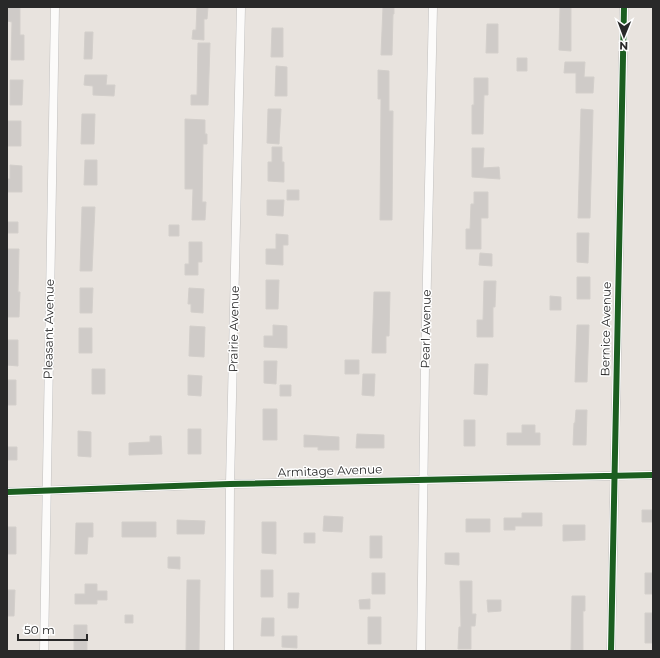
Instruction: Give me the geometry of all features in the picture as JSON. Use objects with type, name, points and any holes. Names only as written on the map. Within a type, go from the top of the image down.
[{"type":"street","name":"Pleasant Avenue","points":[[44,651],[55,7]]},
{"type":"street","name":"Prairie Avenue","points":[[229,651],[230,484],[241,7]]},
{"type":"street","name":"Pearl Avenue","points":[[421,651],[425,366],[433,7]]},
{"type":"street","name":"Bernice Avenue","points":[[611,651],[624,7]]},
{"type":"street","name":"Armitage Avenue","points":[[7,492],[230,484],[653,475]]},
{"type":"building","points":[[8,7],[20,7],[20,35],[24,35],[24,60],[11,60],[12,22],[7,21]]},
{"type":"building","points":[[197,7],[208,7],[207,19],[204,19],[204,40],[192,39],[193,30],[196,30]]},
{"type":"building","points":[[383,7],[394,7],[392,55],[381,55]]},
{"type":"building","points":[[560,7],[571,7],[571,51],[559,50]]},
{"type":"building","points":[[487,24],[498,24],[498,53],[486,53]]},
{"type":"building","points":[[272,28],[283,28],[283,57],[271,57]]},
{"type":"building","points":[[85,32],[93,32],[92,59],[84,59]]},
{"type":"building","points":[[198,43],[210,43],[208,105],[191,105],[191,95],[197,95]]},
{"type":"building","points":[[517,58],[527,58],[527,71],[517,71]]},
{"type":"building","points":[[565,62],[585,62],[584,77],[594,77],[593,93],[576,93],[576,73],[564,73]]},
{"type":"building","points":[[276,66],[287,67],[287,96],[275,96]]},
{"type":"building","points":[[378,70],[389,71],[389,111],[393,111],[392,220],[380,220],[381,99],[378,99]]},
{"type":"building","points":[[85,75],[107,75],[106,85],[115,85],[114,96],[93,95],[93,86],[84,85]]},
{"type":"building","points":[[474,78],[488,78],[488,95],[484,95],[483,134],[472,134]]},
{"type":"building","points":[[10,80],[23,80],[22,105],[10,105]]},
{"type":"building","points":[[268,109],[281,109],[279,144],[267,143]]},
{"type":"building","points":[[581,109],[593,110],[590,218],[578,218]]},
{"type":"building","points":[[82,114],[95,114],[94,144],[81,144]]},
{"type":"building","points":[[185,119],[205,120],[207,144],[203,144],[202,202],[206,202],[205,220],[192,220],[193,189],[185,189]]},
{"type":"building","points":[[8,121],[21,121],[21,146],[8,146]]},
{"type":"building","points":[[272,147],[282,147],[284,182],[268,181],[268,162],[272,162]]},
{"type":"building","points":[[472,148],[484,148],[483,168],[499,167],[500,179],[472,177]]},
{"type":"building","points":[[85,160],[97,160],[97,185],[84,185]]},
{"type":"building","points":[[10,165],[22,166],[22,192],[7,192],[7,179],[10,179]]},
{"type":"building","points":[[287,190],[299,190],[299,200],[287,200]]},
{"type":"building","points":[[474,192],[488,192],[488,218],[481,218],[481,249],[466,249],[466,229],[470,229],[471,204],[474,204]]},
{"type":"building","points":[[267,200],[284,200],[283,216],[267,215]]},
{"type":"building","points":[[82,207],[95,207],[92,271],[80,271]]},
{"type":"building","points":[[7,222],[18,222],[18,233],[7,233]]},
{"type":"building","points":[[169,225],[179,225],[179,236],[169,236]]},
{"type":"building","points":[[577,233],[589,233],[588,263],[577,262]]},
{"type":"building","points":[[276,234],[288,235],[288,245],[283,245],[283,265],[266,264],[266,249],[276,249]]},
{"type":"building","points":[[189,242],[202,242],[202,262],[198,262],[198,275],[185,275],[185,264],[189,264]]},
{"type":"building","points":[[7,249],[19,249],[19,317],[7,317]]},
{"type":"building","points":[[480,253],[492,254],[492,266],[479,265]]},
{"type":"building","points":[[577,277],[590,277],[590,299],[577,299]]},
{"type":"building","points":[[266,280],[279,280],[278,309],[266,309]]},
{"type":"building","points":[[484,281],[496,281],[495,307],[493,307],[493,337],[477,337],[477,320],[483,320]]},
{"type":"building","points":[[80,288],[93,288],[92,313],[80,313]]},
{"type":"building","points":[[189,288],[204,289],[203,313],[191,312],[191,304],[188,304]]},
{"type":"building","points":[[374,292],[390,292],[389,336],[386,336],[386,353],[372,353]]},
{"type":"building","points":[[550,296],[561,297],[561,310],[550,310]]},
{"type":"building","points":[[273,325],[287,326],[287,348],[264,347],[264,336],[273,336]]},
{"type":"building","points":[[577,325],[589,325],[587,382],[575,382]]},
{"type":"building","points":[[190,326],[205,327],[204,357],[189,356]]},
{"type":"building","points":[[79,328],[92,328],[92,353],[79,353]]},
{"type":"building","points":[[7,340],[18,340],[18,366],[7,365]]},
{"type":"building","points":[[345,360],[359,360],[359,374],[345,374]]},
{"type":"building","points":[[264,361],[277,361],[276,384],[264,383]]},
{"type":"building","points":[[475,364],[488,364],[487,395],[474,394]]},
{"type":"building","points":[[92,369],[105,369],[105,394],[92,394]]},
{"type":"building","points":[[363,374],[375,374],[374,396],[362,395]]},
{"type":"building","points":[[188,375],[202,376],[201,396],[188,395]]},
{"type":"building","points":[[7,380],[16,380],[16,405],[7,405]]},
{"type":"building","points":[[280,385],[291,385],[291,396],[280,396]]},
{"type":"building","points":[[263,409],[277,409],[277,440],[263,440]]},
{"type":"building","points":[[576,410],[587,410],[586,445],[573,445]]},
{"type":"building","points":[[464,420],[475,420],[475,446],[464,446]]},
{"type":"building","points":[[522,425],[535,425],[535,433],[540,433],[540,445],[507,445],[507,433],[522,433]]},
{"type":"building","points":[[188,429],[201,429],[201,454],[188,454]]},
{"type":"building","points":[[78,431],[91,432],[91,457],[78,456]]},
{"type":"building","points":[[357,434],[384,435],[384,448],[356,448]]},
{"type":"building","points":[[304,435],[339,437],[339,450],[318,450],[318,447],[304,447]]},
{"type":"building","points":[[150,436],[161,436],[162,454],[129,455],[129,443],[150,442]]},
{"type":"building","points":[[7,447],[17,447],[17,460],[7,460]]},
{"type":"building","points":[[642,510],[653,510],[653,522],[642,522]]},
{"type":"building","points":[[522,513],[542,513],[542,526],[515,526],[515,530],[504,530],[504,518],[522,518]]},
{"type":"building","points":[[324,516],[343,517],[342,532],[323,531]]},
{"type":"building","points":[[466,519],[490,519],[490,532],[466,532]]},
{"type":"building","points":[[177,520],[205,521],[204,534],[177,534]]},
{"type":"building","points":[[122,522],[156,522],[156,537],[122,537]]},
{"type":"building","points":[[262,522],[276,522],[276,554],[262,553]]},
{"type":"building","points":[[76,523],[93,523],[93,537],[88,537],[87,554],[75,554]]},
{"type":"building","points":[[563,525],[585,525],[585,540],[563,541]]},
{"type":"building","points":[[7,527],[16,527],[16,554],[7,554]]},
{"type":"building","points":[[304,533],[315,533],[315,543],[304,543]]},
{"type":"building","points":[[370,536],[382,536],[382,558],[370,558]]},
{"type":"building","points":[[445,553],[459,553],[459,565],[445,564]]},
{"type":"building","points":[[168,557],[180,557],[180,569],[168,568]]},
{"type":"building","points":[[261,570],[273,570],[273,597],[261,597]]},
{"type":"building","points":[[372,573],[385,573],[385,594],[372,594]]},
{"type":"building","points":[[645,573],[653,573],[653,594],[645,594]]},
{"type":"building","points":[[187,580],[200,580],[199,651],[186,651]]},
{"type":"building","points":[[460,581],[472,581],[472,614],[476,614],[475,626],[471,626],[471,649],[458,649],[459,627],[461,627]]},
{"type":"building","points":[[85,584],[97,584],[97,591],[107,591],[107,600],[97,600],[97,604],[75,604],[75,594],[85,594]]},
{"type":"building","points":[[7,590],[15,590],[14,616],[7,616]]},
{"type":"building","points":[[288,593],[299,593],[298,608],[288,608]]},
{"type":"building","points":[[572,596],[585,596],[585,611],[583,611],[583,651],[571,651]]},
{"type":"building","points":[[370,599],[370,609],[360,609],[359,600]]},
{"type":"building","points":[[487,600],[501,600],[501,611],[488,612]]},
{"type":"building","points":[[645,613],[653,613],[653,643],[645,643]]},
{"type":"building","points":[[125,615],[133,615],[133,623],[125,623]]},
{"type":"building","points":[[368,617],[381,617],[381,644],[368,644]]},
{"type":"building","points":[[262,618],[274,618],[274,636],[261,636]]},
{"type":"building","points":[[74,625],[87,625],[87,651],[74,651]]},
{"type":"building","points":[[282,636],[297,636],[297,648],[282,647]]},
{"type":"cycle path","points":[[611,651],[624,7]]},
{"type":"cycle path","points":[[7,492],[230,484],[653,475]]}]
